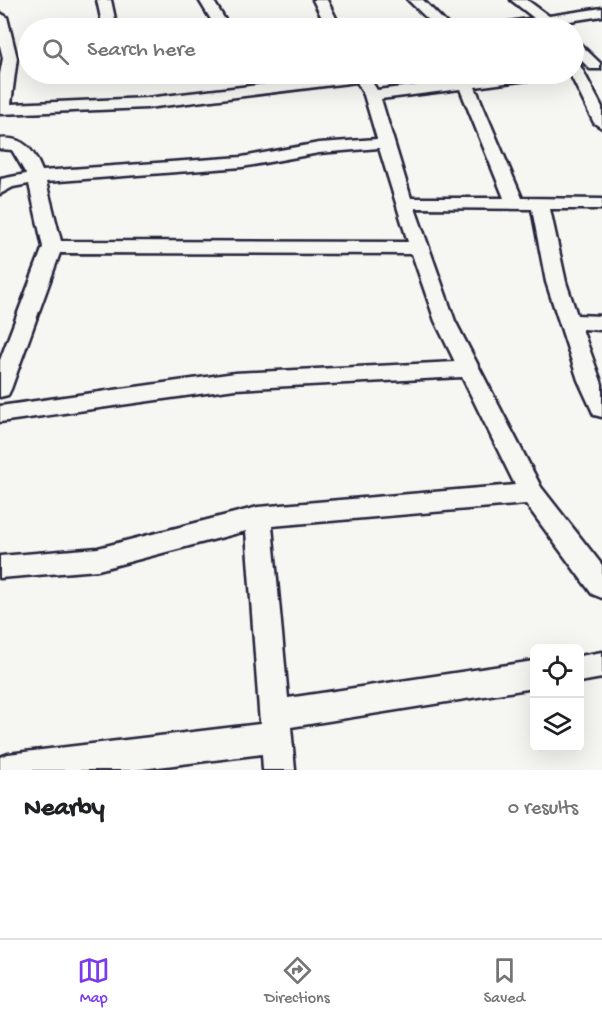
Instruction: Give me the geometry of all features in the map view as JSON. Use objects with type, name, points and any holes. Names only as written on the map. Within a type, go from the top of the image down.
[{"type":"street","points":[[104,0],[108,18]]},
{"type":"street","points":[[207,0],[217,18]]},
{"type":"street","points":[[320,0],[329,18]]},
{"type":"street","points":[[416,0],[434,18]]},
{"type":"street","points":[[518,0],[542,18]]},
{"type":"street","points":[[1,12],[5,58],[1,109],[147,104],[345,84]]},
{"type":"street","points":[[578,18],[602,12]]},
{"type":"street","points":[[584,54],[599,66]]},
{"type":"street","points":[[584,68],[599,66]]},
{"type":"street","points":[[366,84],[445,321],[532,494],[602,586]]},
{"type":"street","points":[[466,84],[515,203]]},
{"type":"street","points":[[582,84],[602,123]]},
{"type":"street","points":[[0,144],[7,143],[19,147],[38,177],[53,247],[10,331],[0,389]]},
{"type":"street","points":[[0,189],[7,183],[38,177],[242,162],[319,148],[385,143]]},
{"type":"street","points":[[404,203],[602,204]]},
{"type":"street","points":[[540,204],[556,282],[589,380],[602,409]]},
{"type":"street","points":[[53,247],[420,248]]},
{"type":"street","points":[[570,321],[602,323]]},
{"type":"street","points":[[0,414],[235,381],[468,369]]},
{"type":"street","points":[[0,567],[98,559],[258,517],[532,494]]},
{"type":"street","points":[[258,517],[279,770]]},
{"type":"street","points":[[584,668],[602,665]]},
{"type":"street","points":[[8,770],[276,726],[530,676]]}]
